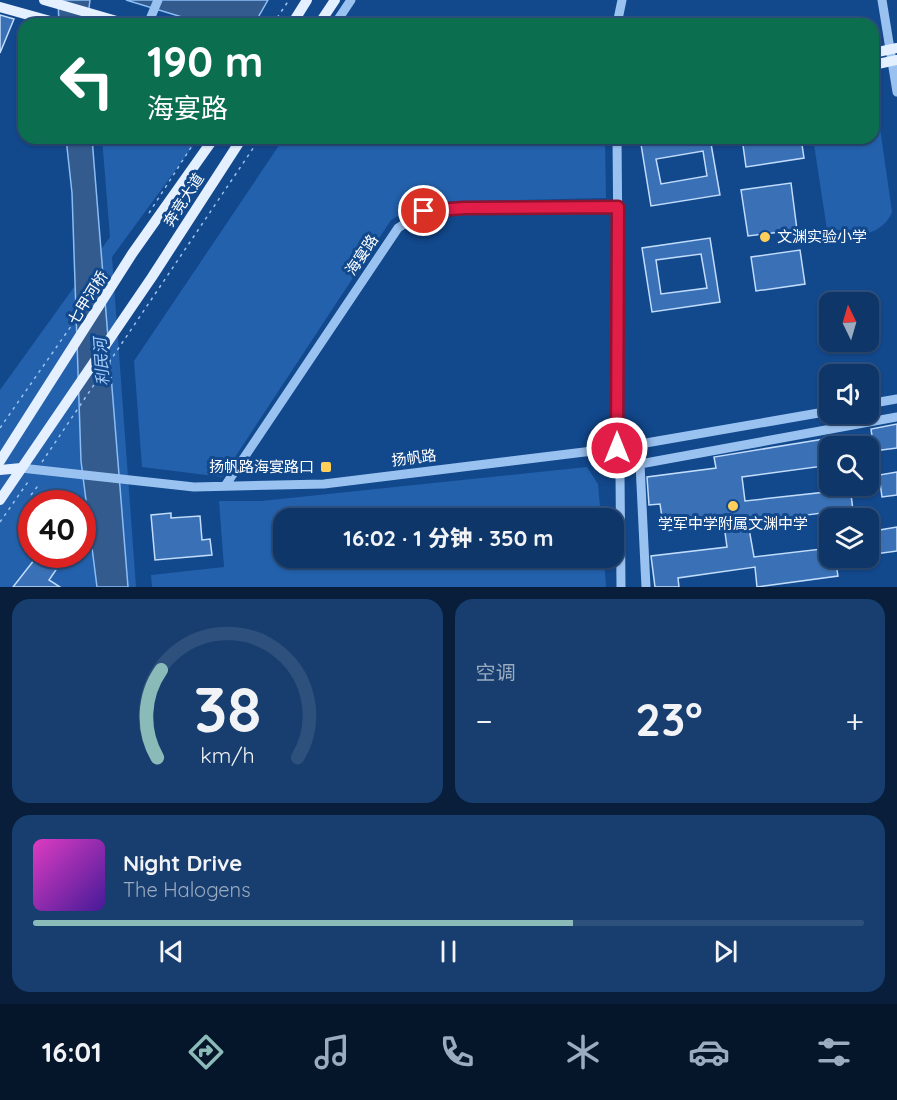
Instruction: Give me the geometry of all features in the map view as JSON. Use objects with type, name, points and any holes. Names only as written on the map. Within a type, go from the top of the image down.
[{"type":"main road","points":[[44,0],[107,18]]},
{"type":"main road","points":[[296,18],[307,0]]},
{"type":"main road","points":[[323,18],[335,0]]},
{"type":"main road","points":[[0,7],[40,18]]},
{"type":"main road","points":[[879,52],[894,49]]},
{"type":"main road","points":[[879,64],[895,61]]},
{"type":"main road","name":"奔竞大道","points":[[132,254],[210,144]]},
{"type":"main road","name":"奔竞大道","points":[[21,468],[152,277],[238,144]]},
{"type":"main road","name":"七甲河桥","points":[[1,459],[69,357],[132,254]]},
{"type":"main road","points":[[0,500],[21,468],[1,459]]},
{"type":"main road","name":"扬帆路","points":[[0,470],[21,468]]},
{"type":"street","points":[[151,18],[158,0]]},
{"type":"street","points":[[339,18],[351,0]]},
{"type":"street","points":[[618,18],[622,0]]},
{"type":"street","points":[[882,0],[894,49],[897,92]]},
{"type":"street","points":[[617,144],[617,448],[621,587]]},
{"type":"street","name":"海宴路","points":[[225,486],[398,228],[424,211],[464,208],[618,207]]},
{"type":"street","points":[[879,402],[897,399]]},
{"type":"street","name":"扬帆路","points":[[21,468],[194,487],[324,484],[617,448],[819,413]]},
{"type":"street","points":[[879,420],[897,417]]},
{"type":"street","points":[[646,587],[640,464],[855,424]]},
{"type":"path","points":[[277,18],[289,0]]},
{"type":"path","points":[[148,214],[193,144]]},
{"type":"path","points":[[0,522],[256,144]]},
{"type":"path","points":[[0,428],[109,272]]},
{"type":"path","points":[[35,490],[40,483]]},
{"type":"shaded area","points":[[879,121],[892,212],[881,227],[869,233],[856,234],[827,230],[814,144],[879,144]]},
{"type":"shaded area","points":[[102,144],[195,144],[112,257],[136,587],[0,587],[0,390],[110,237]]},
{"type":"shaded area","points":[[280,144],[605,144],[606,198],[422,202],[391,220],[222,477],[142,467],[134,361]]},
{"type":"shaded area","points":[[587,467],[598,484],[600,508],[273,508],[273,568],[605,568],[606,587],[152,587],[151,575],[224,567],[219,501],[261,501]]},
{"type":"water","points":[[58,0],[90,0],[88,18],[59,18]]},
{"type":"water","points":[[126,0],[268,0],[258,18],[185,18]]},
{"type":"water","name":"利民河","points":[[67,144],[92,144],[128,587],[97,587],[95,568],[96,490],[85,490],[81,461],[72,193]]},
{"type":"building","points":[[0,15],[14,19],[0,53]]},
{"type":"building","points":[[641,144],[711,144],[720,195],[651,206]],"holes":[[[703,151],[707,176],[661,184],[656,159]]]},
{"type":"building","points":[[743,144],[802,144],[804,158],[746,167]]},
{"type":"building","points":[[791,183],[797,230],[748,236],[741,190]]},
{"type":"building","points":[[710,238],[720,302],[652,312],[642,248]],"holes":[[[701,254],[707,288],[661,294],[656,260]]]},
{"type":"building","points":[[800,250],[805,284],[756,291],[751,257]]},
{"type":"building","points":[[897,424],[897,448],[879,450],[879,436],[872,436],[871,429]]},
{"type":"building","points":[[819,440],[819,467],[742,477],[745,501],[819,493],[819,496],[851,496],[853,508],[819,508],[819,513],[748,523],[754,557],[819,549],[819,568],[837,568],[838,576],[757,587],[755,567],[678,578],[679,587],[655,587],[651,556],[727,547],[724,525],[664,531],[660,504],[649,505],[647,477],[716,468],[714,457]]},
{"type":"building","points":[[897,472],[897,495],[882,497],[879,475]]},
{"type":"building","points":[[171,513],[171,518],[200,516],[202,540],[210,539],[212,555],[155,560],[151,515]]},
{"type":"building","points":[[897,527],[897,551],[879,553],[879,530]]},
{"type":"building","points":[[28,568],[57,568],[49,580],[60,587],[13,587]]},
{"type":"place","name":"文渊实验小学","points":[[765,237]]},
{"type":"place","name":"扬帆路海宴路口","points":[[326,467]]},
{"type":"place","name":"学军中学附属文渊中学","points":[[733,506]]},
{"type":"route","points":[[424,211],[464,208],[618,207],[617,448]]}]
